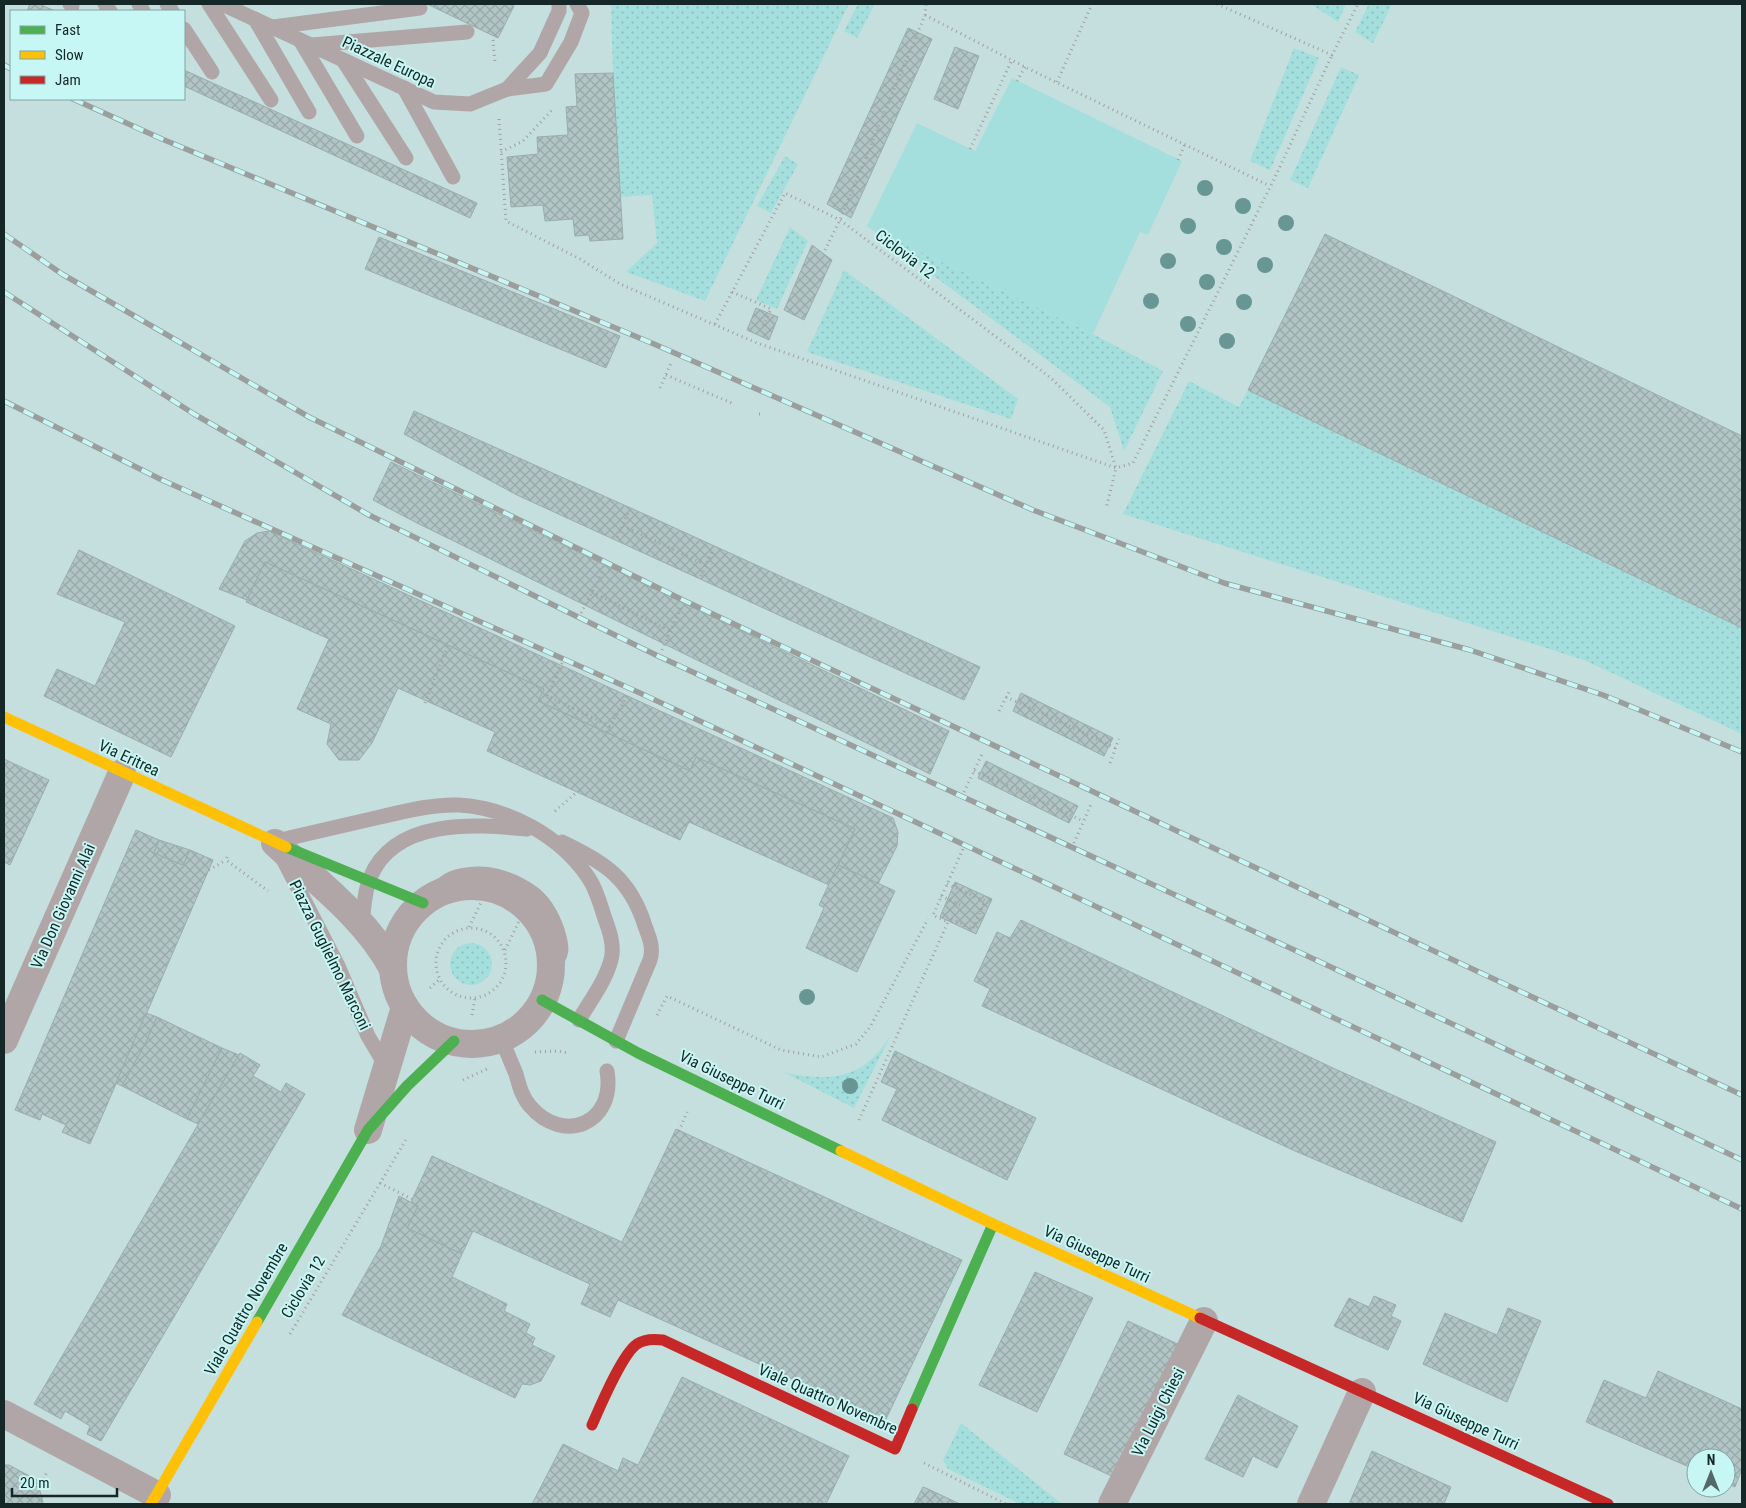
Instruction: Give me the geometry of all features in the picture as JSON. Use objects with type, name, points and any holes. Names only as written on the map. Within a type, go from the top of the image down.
[{"type":"street","name":"Via Eritrea","points":[[4,717],[122,773],[241,826]]},
{"type":"street","name":"Via Don Giovanni Alai","points":[[4,1040],[122,773]]},
{"type":"street","name":"Piazza Guglielmo Marconi","points":[[241,826],[274,842],[369,880],[431,898]]},
{"type":"street","name":"Piazza Guglielmo Marconi","points":[[274,842],[362,923],[378,943],[393,970],[397,989],[405,1007],[418,1023],[443,1038],[477,1043],[510,1034],[525,1023],[542,1000],[551,970],[549,947],[541,926],[535,918],[519,902],[500,891],[475,886],[451,889],[431,898],[406,922],[396,944],[393,970]]},
{"type":"street","points":[[542,1000],[579,1020]]},
{"type":"street","name":"Piazza Guglielmo Marconi","points":[[368,1130],[405,1007]]},
{"type":"street","name":"Via Giuseppe Turri","points":[[579,1020],[638,1053],[993,1224],[1608,1504]]},
{"type":"street","points":[[368,1130],[407,1086],[454,1041]]},
{"type":"street","name":"Viale Quattro Novembre","points":[[154,1500],[368,1130]]},
{"type":"street","name":"Viale Quattro Novembre","points":[[592,1425],[629,1351],[643,1340],[652,1339],[662,1340],[895,1449],[993,1224]]},
{"type":"street","name":"Via Luigi Chiesi","points":[[1112,1504],[1204,1321]]},
{"type":"street","points":[[1312,1504],[1362,1392]]},
{"type":"street","points":[[4,1414],[154,1500]]},
{"type":"lane","points":[[209,4],[271,100]]},
{"type":"lane","name":"Piazzale Europa","points":[[222,4],[434,102],[470,104],[502,91],[540,53],[559,11],[559,4]]},
{"type":"lane","points":[[502,91],[546,84],[571,42],[582,13],[577,4]]},
{"type":"lane","points":[[273,27],[420,8]]},
{"type":"lane","points":[[255,19],[309,112]]},
{"type":"lane","points":[[185,31],[212,72]]},
{"type":"lane","points":[[358,136],[306,42],[468,32]]},
{"type":"lane","points":[[342,60],[406,158]]},
{"type":"lane","points":[[404,88],[453,177]]},
{"type":"lane","points":[[274,842],[406,811],[458,805],[489,810],[505,815],[595,858],[627,886],[636,901],[651,946],[652,955],[616,1041]]},
{"type":"lane","points":[[362,923],[369,880],[377,864],[388,851],[406,840],[432,830],[485,825],[539,830],[569,855],[589,879],[600,901],[611,941],[611,960],[602,982],[579,1020]]},
{"type":"lane","name":"Piazza Guglielmo Marconi","points":[[274,842],[338,966],[368,1036],[387,1068]]},
{"type":"lane","points":[[501,1038],[528,1104],[544,1119],[558,1125],[573,1127],[580,1125],[599,1113],[606,1100],[609,1086],[607,1071]]},
{"type":"path","points":[[825,250],[840,220],[925,15],[926,4]]},
{"type":"path","points":[[1057,82],[1092,4]]},
{"type":"path","points":[[1217,4],[1332,55]]},
{"type":"path","points":[[493,36],[502,91],[506,221],[580,259],[620,284],[757,342],[1116,468],[1133,463],[1358,4]]},
{"type":"path","points":[[925,15],[1025,67],[1270,186]]},
{"type":"path","points":[[970,149],[1012,60]]},
{"type":"path","points":[[1017,81],[1025,67]]},
{"type":"path","points":[[1178,160],[1185,144]]},
{"type":"path","name":"Ciclovia 12","points":[[732,292],[785,193],[840,220],[1051,378],[1104,430],[1116,468]]},
{"type":"path","points":[[715,324],[732,292],[771,309],[763,326]]},
{"type":"path","points":[[660,388],[671,363]]},
{"type":"path","points":[[666,375],[734,404]]},
{"type":"path","points":[[1106,509],[1116,468]]},
{"type":"path","points":[[617,536],[628,513]]},
{"type":"path","points":[[622,526],[706,565]]},
{"type":"path","points":[[701,576],[712,552]]},
{"type":"path","points":[[581,613],[602,571]]},
{"type":"path","points":[[592,592],[670,631]]},
{"type":"path","points":[[662,650],[681,608]]},
{"type":"path","points":[[425,703],[448,645]]},
{"type":"path","points":[[562,663],[547,696],[610,726]]},
{"type":"path","points":[[999,711],[1010,690]]},
{"type":"path","points":[[607,732],[628,694]]},
{"type":"path","points":[[1006,697],[1037,711]]},
{"type":"path","points":[[1042,713],[1116,748]]},
{"type":"path","points":[[1110,763],[1119,739]]},
{"type":"path","points":[[964,792],[983,752]]},
{"type":"path","points":[[974,771],[1002,783]]},
{"type":"path","points":[[1007,785],[1083,821]]},
{"type":"path","points":[[1074,843],[1092,802]]},
{"type":"path","points":[[859,1120],[948,922],[932,915],[962,849]]},
{"type":"path","points":[[209,870],[226,860]]},
{"type":"path","points":[[947,884],[985,901],[972,929],[948,917]]},
{"type":"path","points":[[941,896],[963,906]]},
{"type":"path","points":[[638,1053],[667,996],[781,1050],[821,1056],[856,1044],[870,1027],[928,919]]},
{"type":"path","points":[[469,927],[491,933],[505,950],[506,972],[501,982],[494,990],[475,998],[464,998],[455,994],[446,988],[436,968],[436,957],[440,946],[448,936],[458,930],[469,927]]},
{"type":"path","points":[[679,1131],[688,1110]]},
{"type":"path","name":"Ciclovia 12","points":[[289,1335],[410,1133]]},
{"type":"path","points":[[380,1183],[412,1198]]},
{"type":"path","points":[[895,1449],[1006,1504]]},
{"type":"shaded area","points":[[611,4],[849,4],[705,301],[626,272],[657,243],[652,195],[620,197]]},
{"type":"shaded area","points":[[858,4],[875,4],[857,38],[844,31]]},
{"type":"shaded area","points":[[1315,4],[1346,4],[1338,22],[1314,6]]},
{"type":"shaded area","points":[[1369,4],[1392,4],[1373,43],[1355,32]]},
{"type":"shaded area","points":[[1294,48],[1319,58],[1270,170],[1250,161]]},
{"type":"shaded area","points":[[1341,67],[1359,75],[1308,188],[1290,180]]},
{"type":"shaded area","points":[[1012,78],[1182,161],[1148,235],[1140,232],[1093,334],[867,226],[917,123],[975,151]]},
{"type":"shaded area","points":[[785,156],[798,164],[771,213],[757,206]]},
{"type":"shaded area","points":[[867,226],[1093,334],[1163,371],[1124,451],[1110,407]]},
{"type":"shaded area","points":[[790,227],[808,241],[777,309],[756,300]]},
{"type":"shaded area","points":[[844,270],[1018,399],[1011,419],[807,352]]},
{"type":"shaded area","points":[[1189,381],[1239,407],[1248,390],[1742,628],[1742,734],[1584,660],[1123,514]]},
{"type":"shaded area","points":[[475,943],[483,946],[489,952],[492,964],[489,976],[483,982],[467,985],[459,982],[453,976],[450,960],[453,952],[459,946]]},
{"type":"shaded area","points":[[893,1031],[854,1108],[783,1072],[817,1077],[832,1077],[846,1074],[859,1068],[871,1059],[883,1047]]},
{"type":"shaded area","points":[[961,1423],[1062,1504],[1020,1504],[948,1469],[943,1460]]},
{"type":"building","points":[[30,4],[39,4],[53,10],[27,10]]},
{"type":"building","points":[[427,4],[509,4],[514,6],[498,38]]},
{"type":"building","points":[[908,28],[932,39],[851,218],[827,204]]},
{"type":"building","points":[[955,47],[979,56],[958,109],[934,99]]},
{"type":"building","points":[[185,70],[477,203],[470,218],[185,86]]},
{"type":"building","points":[[613,73],[623,239],[590,241],[589,235],[575,236],[573,219],[545,221],[543,205],[511,207],[507,157],[538,154],[537,137],[568,135],[566,107],[577,106],[575,74]]},
{"type":"building","points":[[1325,234],[1742,436],[1742,628],[1248,390]]},
{"type":"building","points":[[379,237],[620,336],[606,368],[365,269]]},
{"type":"building","points":[[812,245],[832,260],[804,320],[784,310]]},
{"type":"building","points":[[756,308],[778,317],[769,340],[747,330]]},
{"type":"building","points":[[414,411],[980,667],[964,700],[517,495],[404,434]]},
{"type":"building","points":[[391,462],[949,731],[930,774],[373,500]]},
{"type":"building","points":[[269,531],[893,818],[898,832],[897,846],[878,884],[838,865],[855,829],[696,757],[690,771],[538,701],[544,689],[265,562],[247,600],[219,589],[245,541],[257,533]]},
{"type":"building","points":[[79,550],[235,626],[171,757],[44,696],[57,669],[95,686],[125,622],[57,594]]},
{"type":"building","points":[[265,562],[544,689],[538,701],[690,771],[696,757],[855,829],[829,885],[689,822],[680,840],[487,751],[495,732],[398,688],[372,743],[359,760],[339,760],[327,744],[331,724],[297,709],[329,639],[246,602]]},
{"type":"building","points":[[1021,693],[1113,738],[1104,756],[1013,711]]},
{"type":"building","points":[[4,759],[49,780],[10,865],[4,862]]},
{"type":"building","points":[[986,761],[1078,806],[1069,823],[978,778]]},
{"type":"building","points":[[136,830],[159,840],[154,853],[183,865],[190,850],[213,860],[90,1144],[62,1132],[66,1125],[42,1114],[40,1120],[15,1110]]},
{"type":"building","points":[[159,840],[190,850],[183,865],[154,853]]},
{"type":"building","points":[[838,865],[895,891],[857,972],[806,948],[824,908],[819,905]]},
{"type":"building","points":[[955,882],[992,899],[976,934],[940,917]]},
{"type":"building","points":[[1021,920],[1333,1068],[1496,1142],[1462,1222],[1295,1151],[982,1006],[990,989],[974,981],[997,932],[1010,938]]},
{"type":"building","points":[[146,1013],[157,1017],[145,1044],[122,1086],[116,1083]]},
{"type":"building","points":[[157,1017],[222,1048],[187,1119],[122,1086],[145,1044]]},
{"type":"building","points":[[222,1048],[239,1055],[198,1124],[187,1119]]},
{"type":"building","points":[[895,1051],[1036,1118],[1007,1180],[882,1120],[897,1089],[881,1082]]},
{"type":"building","points":[[240,1053],[260,1065],[253,1076],[281,1092],[286,1083],[305,1094],[101,1441],[87,1434],[90,1426],[65,1411],[61,1419],[34,1404]]},
{"type":"building","points":[[676,1129],[962,1260],[885,1421],[618,1300],[610,1317],[581,1304],[590,1284],[473,1231],[462,1254],[407,1228],[418,1206],[411,1202],[432,1156],[622,1242]]},
{"type":"building","points":[[399,1196],[418,1206],[407,1228],[462,1254],[452,1277],[507,1304],[504,1311],[530,1324],[526,1333],[535,1338],[532,1345],[555,1356],[541,1381],[530,1385],[522,1384],[515,1398],[342,1315],[381,1246]]},
{"type":"building","points":[[1035,1272],[1093,1298],[1037,1412],[979,1385]]},
{"type":"building","points":[[1374,1296],[1396,1305],[1391,1316],[1401,1321],[1388,1350],[1334,1326],[1349,1298],[1369,1307]]},
{"type":"building","points":[[1508,1308],[1541,1321],[1507,1402],[1423,1364],[1445,1313],[1497,1335]]},
{"type":"building","points":[[1128,1321],[1182,1346],[1118,1479],[1064,1454]]},
{"type":"building","points":[[1658,1371],[1742,1409],[1742,1469],[1736,1484],[1736,1448],[1686,1448],[1686,1466],[1586,1422],[1604,1380],[1646,1398]]},
{"type":"building","points":[[682,1377],[849,1456],[826,1504],[532,1504],[563,1444],[618,1471],[623,1458],[638,1465]]},
{"type":"building","points":[[1238,1395],[1298,1426],[1277,1468],[1253,1456],[1243,1477],[1205,1459]]},
{"type":"building","points":[[1372,1451],[1451,1487],[1444,1504],[1349,1504]]},
{"type":"building","points":[[4,1465],[9,1465],[37,1480],[42,1504],[4,1504]]},
{"type":"building","points":[[923,1487],[928,1489],[960,1504],[914,1504]]},
{"type":"railway","points":[[4,65],[10,68]]},
{"type":"railway","points":[[75,100],[162,139],[654,344],[1033,510],[1224,583],[1470,650],[1603,695],[1742,752]]},
{"type":"railway","points":[[4,234],[62,274],[309,417],[685,601],[1742,1095]]},
{"type":"railway","points":[[4,292],[194,414],[369,515],[658,656],[1316,960],[1742,1160]]},
{"type":"railway","points":[[4,401],[162,480],[640,693],[1742,1209]]},
{"type":"traffic: fast","points":[[286,847],[423,903]]},
{"type":"traffic: fast","points":[[542,1000],[638,1053],[841,1151]]},
{"type":"traffic: fast","points":[[257,1322],[368,1130],[407,1086],[454,1041]]},
{"type":"traffic: fast","points":[[912,1409],[993,1224]]},
{"type":"traffic: slow","points":[[4,717],[286,847]]},
{"type":"traffic: slow","points":[[841,1151],[993,1224],[1200,1318]]},
{"type":"traffic: slow","points":[[151,1504],[257,1322]]},
{"type":"traffic: jam","points":[[1200,1318],[1608,1504]]},
{"type":"traffic: jam","points":[[592,1425],[625,1358],[637,1344],[653,1340],[663,1340],[895,1449],[912,1409]]}]
